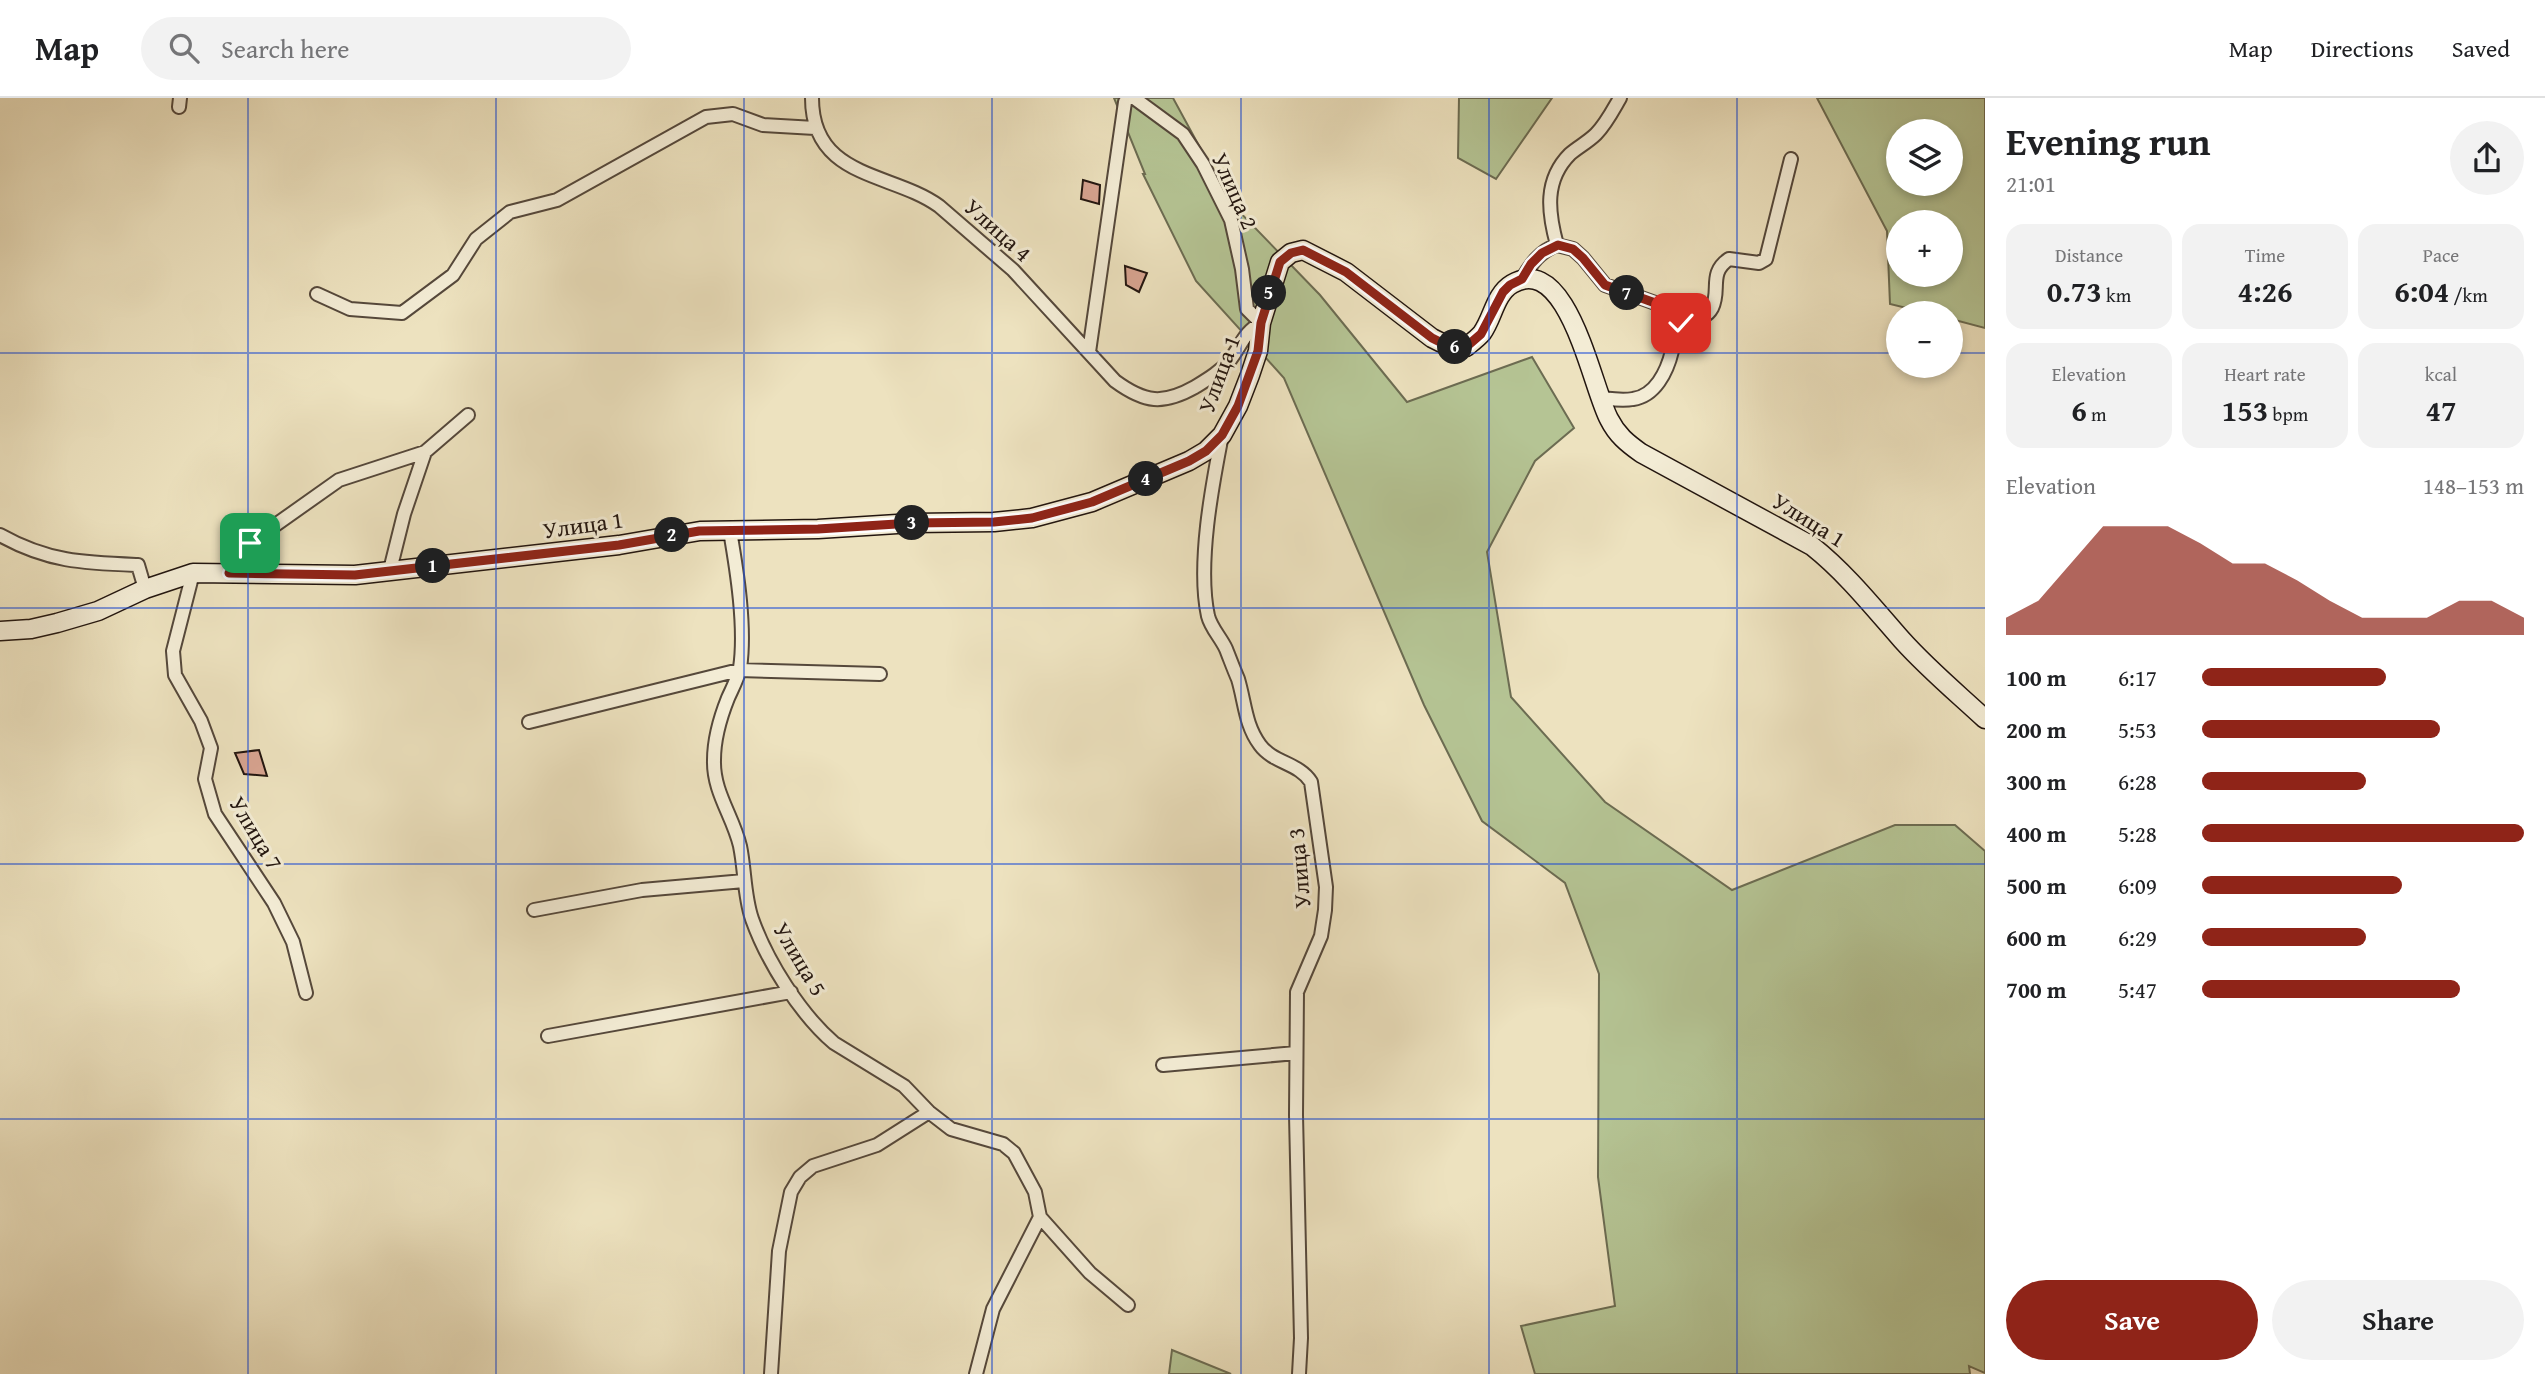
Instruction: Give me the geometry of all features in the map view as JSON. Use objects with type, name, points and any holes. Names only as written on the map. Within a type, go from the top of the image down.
[{"type":"main road","name":"Улица 1","points":[[0,631],[31,629],[98,611],[145,589],[193,573],[355,575],[537,556],[699,531],[994,522],[1032,518],[1092,502],[1189,461],[1206,451],[1222,435],[1238,406],[1250,375],[1258,351],[1261,323],[1280,262],[1291,253],[1303,250],[1346,272],[1432,338],[1450,347],[1466,347],[1481,334],[1503,292],[1510,285],[1522,279],[1545,281],[1556,292],[1580,338],[1600,398],[1621,439],[1812,546],[1835,565],[1943,682],[1985,719]]},
{"type":"street","points":[[317,295],[350,309],[402,313],[426,298],[453,275],[476,239],[510,212],[557,200],[706,117],[733,114],[763,125],[815,128],[812,98]]},
{"type":"street","points":[[1558,245],[1549,209],[1549,191],[1556,174],[1571,153],[1597,134],[1620,98]]},
{"type":"street","name":"Улица 2","points":[[1089,352],[1129,100],[1183,134],[1203,164],[1231,220],[1242,269],[1247,309],[1261,323]]},
{"type":"street","name":"Улица 4","points":[[815,128],[846,163],[870,176],[928,198],[939,206],[1013,270],[1115,381],[1145,398],[1162,400],[1181,395],[1213,376],[1230,360],[1248,330],[1261,323]]},
{"type":"street","points":[[1600,398],[1633,399],[1652,391],[1669,363],[1677,328],[1681,323],[1703,317],[1712,307],[1716,276],[1721,264],[1729,259],[1759,263],[1766,259],[1791,159]]},
{"type":"street","points":[[1522,279],[1542,253],[1558,245],[1573,249],[1605,285],[1672,309],[1690,320]]},
{"type":"street","points":[[229,573],[250,543],[339,480],[425,452],[468,415]]},
{"type":"street","name":"Улица 3","points":[[1222,435],[1212,484],[1204,584],[1209,619],[1226,649],[1239,682],[1245,715],[1261,746],[1305,774],[1311,782],[1326,887],[1321,936],[1297,992],[1301,1338],[1299,1374]]},
{"type":"street","points":[[390,570],[404,513],[425,452]]},
{"type":"street","name":"Улица 5","points":[[730,531],[737,570],[740,670],[722,712],[714,759],[718,792],[740,845],[751,917],[768,955],[791,992],[834,1043],[904,1086],[929,1112],[951,1129],[1003,1144],[1014,1153],[1035,1192],[1040,1217]]},
{"type":"street","points":[[0,535],[21,547],[79,563],[138,565],[145,589]]},
{"type":"street","name":"Улица 7","points":[[193,573],[173,651],[175,676],[201,721],[211,748],[205,779],[215,814],[274,903],[292,942],[306,993]]},
{"type":"street","points":[[529,722],[740,670],[880,674]]},
{"type":"street","points":[[534,910],[642,890],[744,881]]},
{"type":"street","points":[[548,1036],[791,992]]},
{"type":"street","points":[[1163,1065],[1296,1053]]},
{"type":"street","points":[[771,1374],[779,1251],[791,1192],[800,1177],[813,1166],[877,1145],[929,1112]]},
{"type":"street","points":[[975,1374],[993,1309],[1040,1217],[1090,1273],[1128,1305]]},
{"type":"green space","points":[[1114,98],[1173,98],[1229,201],[1320,295],[1407,402],[1532,357],[1574,428],[1535,461],[1487,552],[1511,697],[1605,802],[1732,890],[1895,825],[1955,825],[1985,851],[1985,1373],[1969,1366],[1970,1374],[1535,1374],[1521,1326],[1615,1306],[1598,1177],[1599,974],[1565,883],[1482,821],[1424,705],[1284,378],[1196,281],[1143,174]]},
{"type":"green space","points":[[1459,98],[1552,98],[1496,179],[1458,158]]},
{"type":"green space","points":[[1817,98],[1985,98],[1985,328],[1963,322],[1963,301],[1890,301],[1889,287],[1963,287],[1963,210],[1886,210],[1886,229]]},
{"type":"green space","points":[[1172,1350],[1231,1374],[1169,1374]]},
{"type":"building","points":[[1083,180],[1100,185],[1099,204],[1081,199]]},
{"type":"building","points":[[1125,266],[1147,273],[1139,292],[1126,285]]},
{"type":"building","points":[[259,750],[267,776],[244,774],[235,753]]},
{"type":"route","points":[[250,543],[229,573],[355,575],[523,558],[699,531],[994,522],[1069,510],[1189,461],[1206,451],[1222,435],[1238,406],[1250,375],[1258,351],[1261,323],[1280,262],[1291,253],[1303,250],[1346,272],[1432,338],[1450,347],[1466,347],[1481,334],[1503,292],[1522,279],[1542,253],[1558,245],[1573,249],[1605,285],[1672,309],[1690,320],[1681,323]]}]
